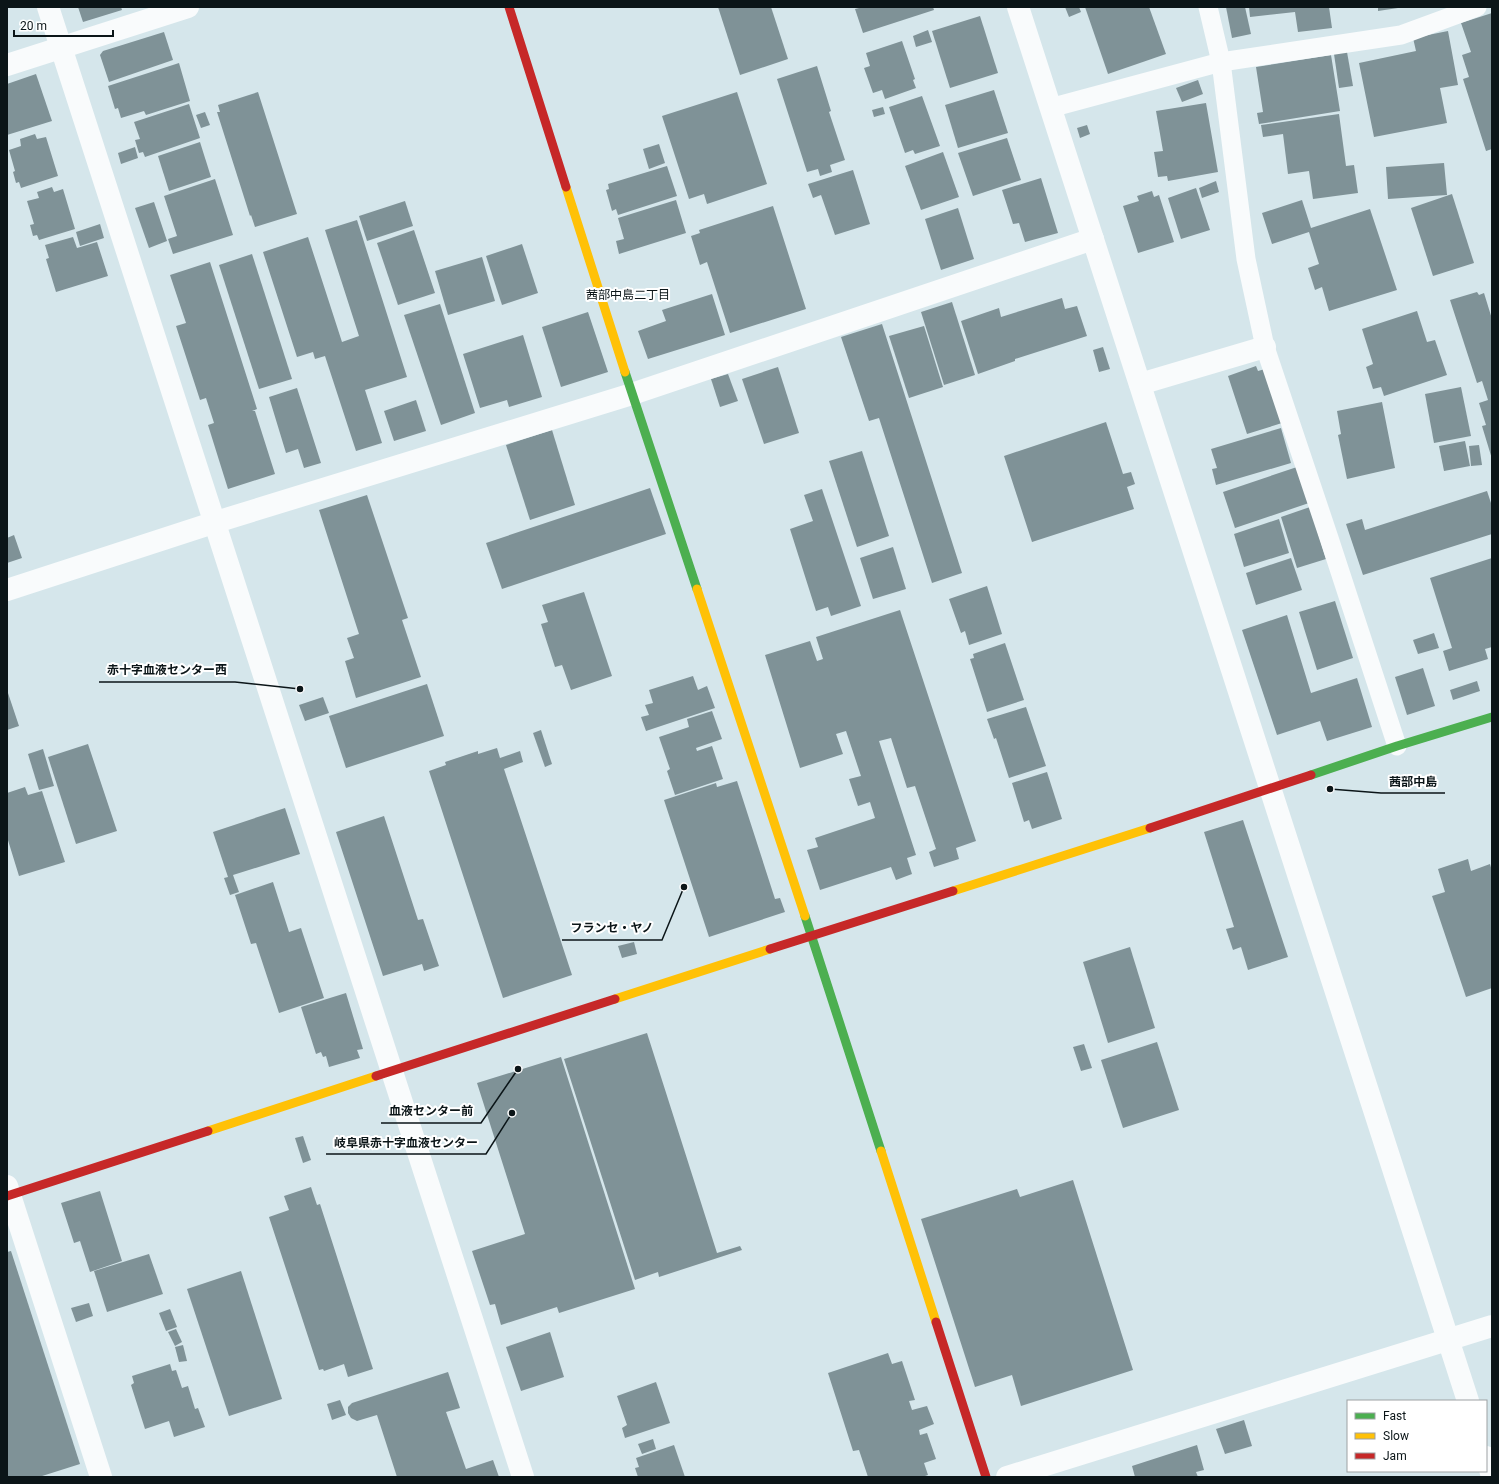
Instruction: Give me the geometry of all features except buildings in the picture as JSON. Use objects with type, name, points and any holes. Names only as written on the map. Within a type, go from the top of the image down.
[{"type":"street","points":[[48,7],[216,522],[391,1071],[523,1477]]},
{"type":"street","points":[[7,65],[188,7]]},
{"type":"street","points":[[509,7],[632,394],[812,937],[986,1477]]},
{"type":"street","points":[[1018,7],[1468,1400]]},
{"type":"street","points":[[7,590],[216,522],[632,394],[1093,239]]},
{"type":"street","points":[[1140,384],[1264,347]]},
{"type":"street","points":[[101,1477],[8,1192],[812,937],[1270,789],[1396,746],[1492,717]]},
{"type":"street","points":[[1007,1477],[1492,1326]]},
{"type":"street","points":[[1487,1460],[1492,1476]]},
{"type":"lane","points":[[1208,7],[1221,62],[1246,260],[1264,347],[1331,545],[1396,746]]},
{"type":"lane","points":[[1050,108],[1221,62],[1401,35],[1477,7]]},
{"type":"traffic: fast","points":[[625,372],[697,589]]},
{"type":"traffic: fast","points":[[1311,775],[1397,746],[1492,717]]},
{"type":"traffic: fast","points":[[805,916],[881,1151]]},
{"type":"traffic: slow","points":[[566,187],[625,372]]},
{"type":"traffic: slow","points":[[697,589],[805,916]]},
{"type":"traffic: slow","points":[[953,891],[1150,828]]},
{"type":"traffic: slow","points":[[615,999],[770,949]]},
{"type":"traffic: slow","points":[[208,1131],[376,1076]]},
{"type":"traffic: slow","points":[[881,1151],[936,1322]]},
{"type":"traffic: jam","points":[[509,7],[566,187]]},
{"type":"traffic: jam","points":[[1150,828],[1311,775]]},
{"type":"traffic: jam","points":[[770,949],[953,891]]},
{"type":"traffic: jam","points":[[376,1076],[615,999]]},
{"type":"traffic: jam","points":[[7,1196],[208,1131]]},
{"type":"traffic: jam","points":[[936,1322],[986,1477]]},
{"type":"place","name":"赤十字血液センター西","points":[[300,689]]},
{"type":"place","name":"茜部中島","points":[[1330,789]]},
{"type":"place","name":"フランセ・ヤノ","points":[[684,887]]},
{"type":"place","name":"血液センター前","points":[[518,1069]]},
{"type":"place","name":"岐阜県赤十字血液センター","points":[[512,1113]]},
{"type":"district","name":"茜部中島二丁目","points":[[628,295]]}]
